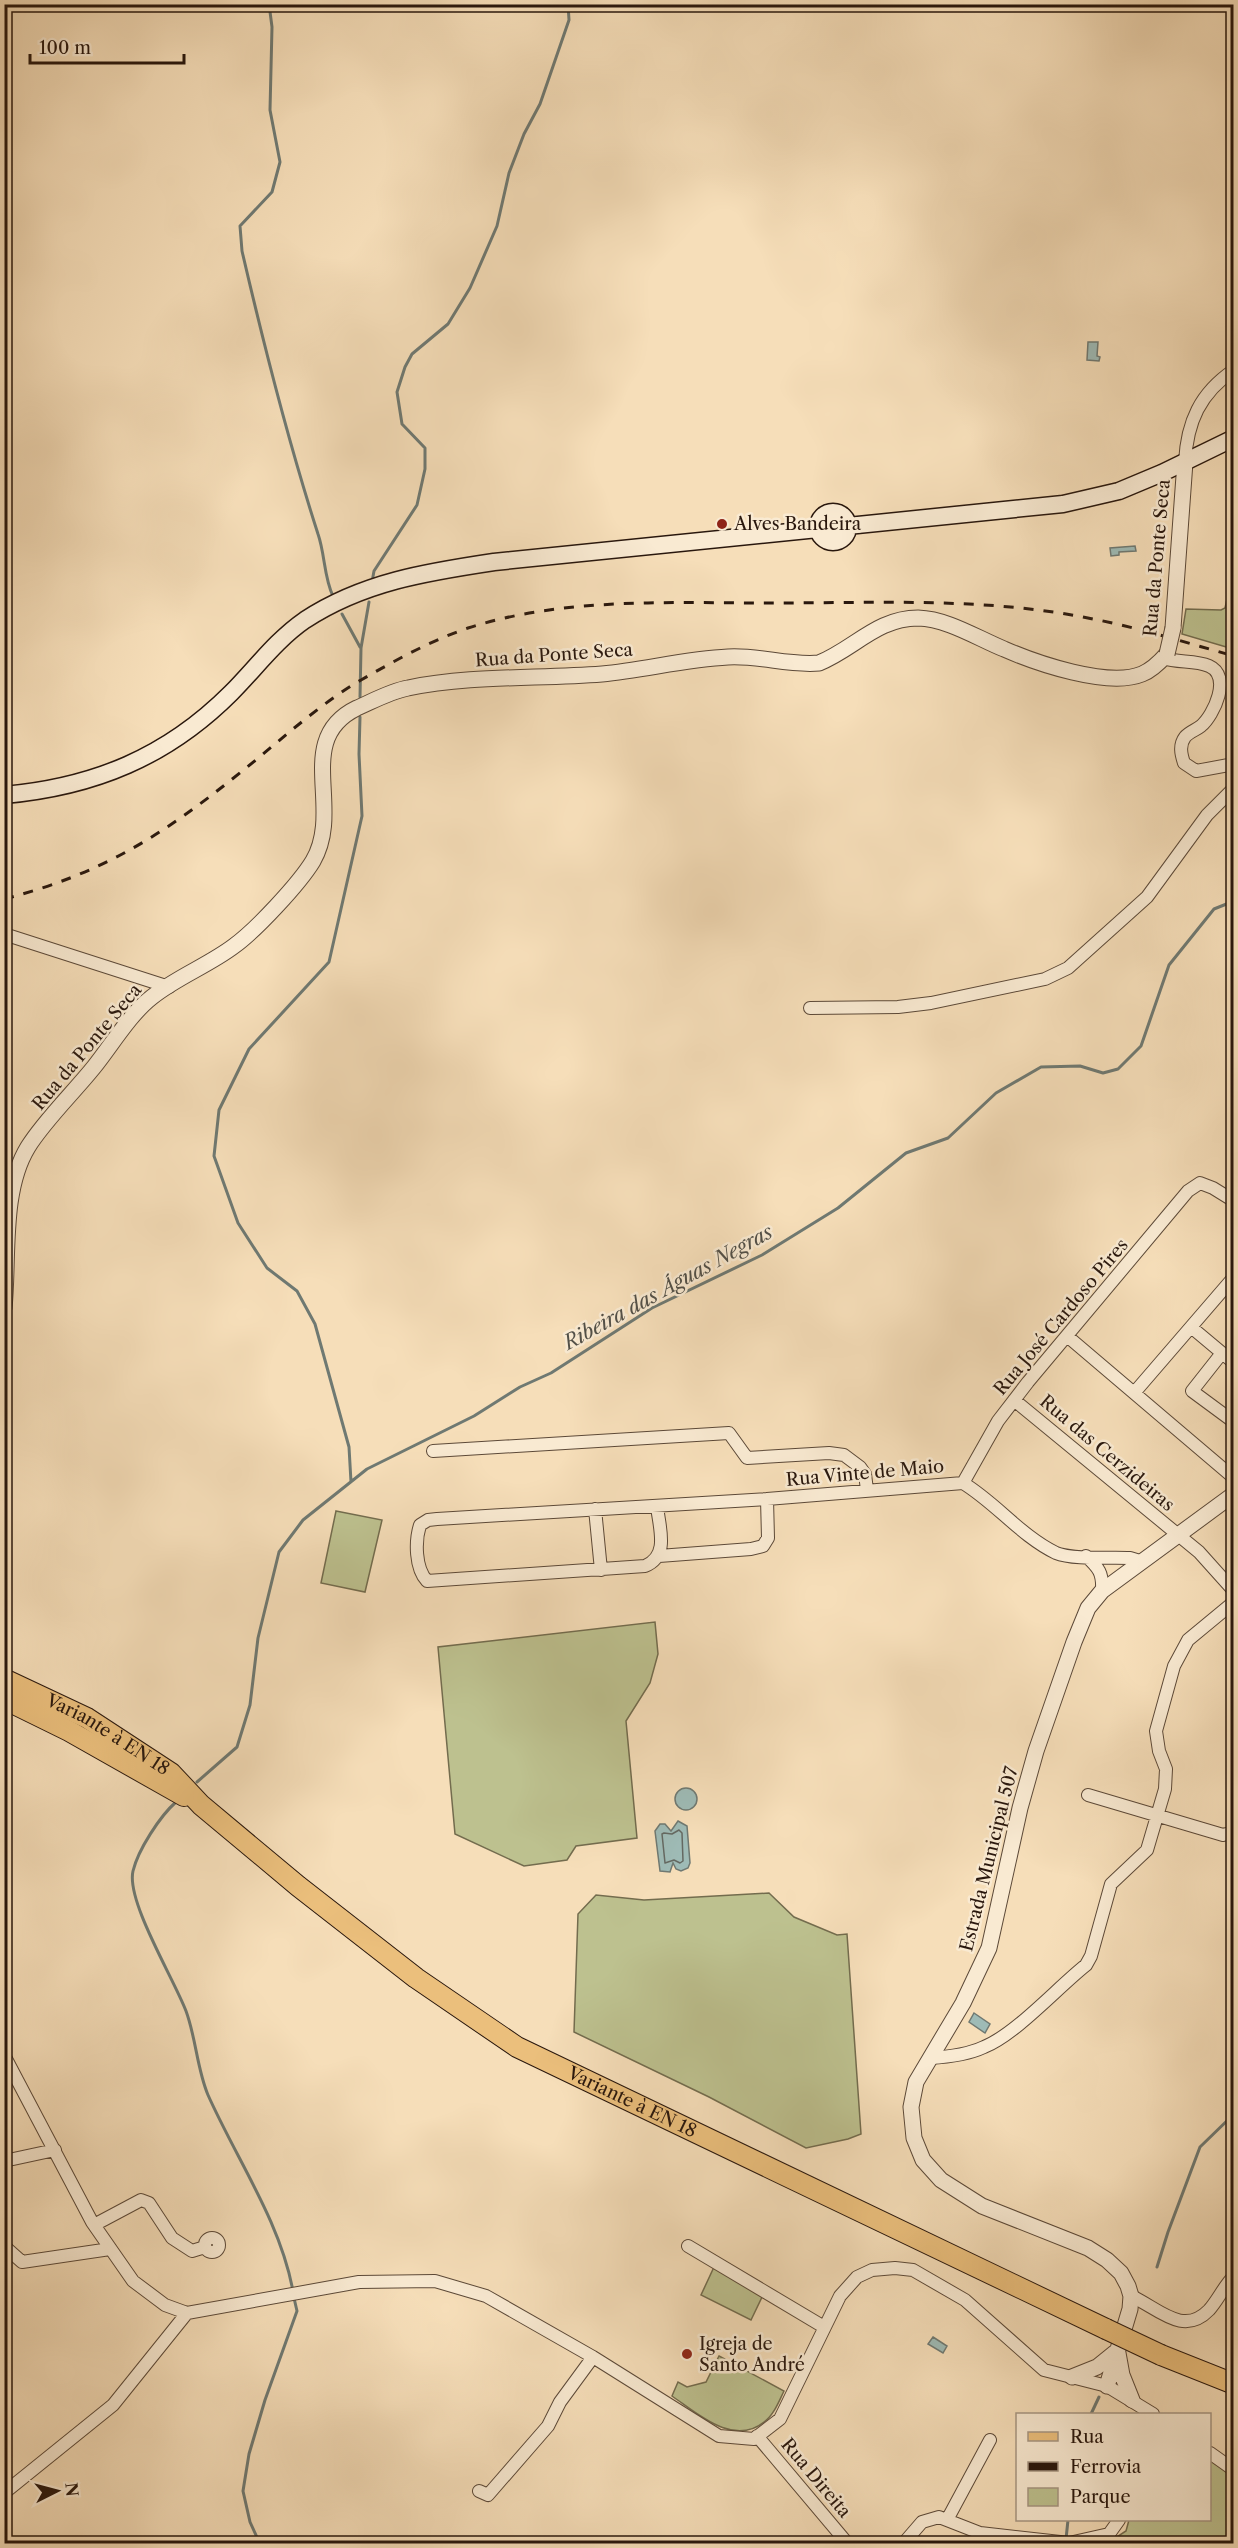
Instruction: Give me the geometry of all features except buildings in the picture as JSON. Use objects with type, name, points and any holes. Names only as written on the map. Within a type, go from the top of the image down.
[{"type":"main road","points":[[4,795],[45,791],[99,778],[129,765],[183,735],[230,694],[277,644],[304,621],[346,598],[381,583],[425,572],[494,562],[818,529],[826,541],[836,542],[845,536],[848,526],[1063,504],[1119,490],[1185,462],[1233,438]]},
{"type":"main road","name":"Variante à EN 18","points":[[4,1678],[87,1718],[171,1773],[201,1805],[298,1886],[416,1978],[518,2047],[1115,2327],[1161,2355],[1233,2384]]},
{"type":"main road","name":"Variante à EN 18","points":[[4,1699],[69,1731],[201,1805]]},
{"type":"street","name":"Rua da Ponte Seca","points":[[4,1308],[9,1206],[28,1147],[145,1004],[236,945],[296,883],[314,860],[322,836],[325,812],[323,756],[325,739],[339,718],[406,688],[519,677],[602,674],[728,657],[756,657],[799,663],[819,663],[889,622],[917,618],[964,631],[1052,667],[1094,676],[1140,675],[1153,668],[1165,656],[1173,628],[1185,462],[1194,412],[1205,395],[1233,370]]},
{"type":"street","points":[[1165,656],[1173,661],[1211,666],[1218,673],[1220,683],[1212,714],[1185,738],[1181,746],[1184,764],[1196,771],[1233,764]]},
{"type":"street","points":[[810,1008],[898,1006],[931,1002],[1045,979],[1068,968],[1147,897],[1207,815],[1233,788]]},
{"type":"street","points":[[4,934],[169,987]]},
{"type":"street","name":"Rua José Cardoso Pires","points":[[963,1483],[998,1421],[1014,1400],[1188,1191],[1200,1184],[1213,1188],[1233,1201]]},
{"type":"street","points":[[1134,1393],[1233,1277]]},
{"type":"street","points":[[1191,1327],[1233,1363]]},
{"type":"street","points":[[1067,1336],[1233,1478]]},
{"type":"street","points":[[1222,1353],[1192,1391],[1233,1422]]},
{"type":"street","name":"Rua das Cerzideiras","points":[[1014,1400],[1214,1566],[1233,1591]]},
{"type":"street","points":[[433,1451],[729,1433],[747,1458],[829,1453],[844,1455],[860,1467],[865,1474],[867,1490]]},
{"type":"street","name":"Rua Vinte de Maio","points":[[601,1570],[427,1581],[420,1575],[416,1537],[420,1525],[428,1520],[767,1499],[963,1483],[978,1492],[1024,1531],[1058,1554],[1130,1558],[1140,1561]]},
{"type":"street","name":"Estrada Municipal 507","points":[[1131,2296],[1121,2273],[1107,2259],[1088,2248],[981,2206],[941,2180],[923,2160],[914,2138],[911,2108],[916,2082],[963,2003],[989,1948],[1020,1808],[1036,1751],[1088,1608],[1102,1591],[1140,1561],[1233,1494]]},
{"type":"street","points":[[659,1556],[751,1549],[763,1546],[768,1538],[767,1499]]},
{"type":"street","points":[[596,1509],[601,1570],[645,1566],[655,1562],[661,1553],[657,1506]]},
{"type":"street","points":[[1086,1556],[1100,1569],[1102,1591]]},
{"type":"street","points":[[930,2058],[951,2057],[985,2047],[1006,2034],[1086,1965],[1091,1956],[1111,1884],[1147,1850],[1158,1815],[1166,1778],[1156,1731],[1174,1666],[1188,1640],[1233,1602]]},
{"type":"street","points":[[1088,1795],[1223,1835],[1233,1832]]},
{"type":"street","points":[[4,2055],[94,2225],[132,2282],[165,2305],[187,2313],[359,2282],[435,2281],[486,2296],[593,2357],[719,2436],[753,2439],[780,2419],[840,2296],[857,2277],[872,2271],[895,2268],[913,2270],[965,2300],[1044,2370],[1107,2386],[1149,2413]]},
{"type":"street","points":[[4,2161],[55,2150]]},
{"type":"street","points":[[94,2225],[141,2200],[149,2203],[177,2242],[192,2251],[205,2247]]},
{"type":"street","points":[[4,2246],[22,2262],[110,2249]]},
{"type":"street","points":[[688,2246],[824,2327]]},
{"type":"street","points":[[1135,2405],[1122,2375],[1115,2327],[1130,2309],[1131,2296],[1179,2322],[1193,2322],[1209,2310],[1233,2276]]},
{"type":"street","points":[[4,2493],[112,2406],[187,2313]]},
{"type":"street","points":[[1072,2377],[1097,2367],[1118,2350]]},
{"type":"street","points":[[1107,2386],[1118,2350]]},
{"type":"street","points":[[479,2490],[488,2495],[526,2454],[548,2426],[560,2402],[593,2357]]},
{"type":"street","name":"Rua Direita","points":[[757,2436],[848,2544]]},
{"type":"street","points":[[947,2520],[990,2440]]},
{"type":"street","points":[[1211,2454],[1233,2470]]},
{"type":"street","points":[[903,2544],[922,2522],[939,2517],[980,2533],[1070,2543],[1109,2534],[1118,2521]]},
{"type":"green space","points":[[1233,573],[1233,649],[1182,634],[1186,609],[1221,610],[1225,608]]},
{"type":"green space","points":[[336,1511],[382,1520],[365,1592],[321,1583]]},
{"type":"green space","points":[[655,1622],[658,1654],[650,1683],[626,1721],[637,1838],[576,1846],[567,1860],[524,1866],[455,1834],[438,1647]]},
{"type":"green space","points":[[769,1893],[794,1917],[837,1935],[847,1934],[861,2134],[848,2139],[806,2148],[709,2097],[574,2032],[578,1914],[596,1895],[644,1900]]},
{"type":"green space","points":[[714,2267],[763,2295],[751,2320],[701,2295]]},
{"type":"green space","points":[[719,2356],[784,2391],[771,2416],[752,2429],[740,2431],[716,2425],[672,2396],[678,2382],[687,2387],[706,2382]]},
{"type":"green space","points":[[1211,2461],[1233,2476],[1233,2543],[1106,2544],[1126,2531],[1129,2521],[1211,2521]]},
{"type":"water","points":[[1088,342],[1098,342],[1099,361],[1087,360]]},
{"type":"water","points":[[1135,546],[1136,551],[1119,552],[1119,555],[1111,556],[1110,548]]},
{"type":"water","points":[[686,1788],[694,1791],[697,1799],[694,1807],[686,1810],[678,1807],[675,1799],[678,1791]]},
{"type":"water","points":[[678,1821],[687,1826],[690,1863],[688,1868],[681,1871],[676,1869],[673,1863],[670,1872],[660,1871],[655,1831],[660,1824],[665,1824],[671,1831]]},
{"type":"water","points":[[974,2013],[990,2024],[985,2033],[969,2022]]},
{"type":"water","points":[[933,2337],[947,2346],[943,2353],[928,2344]]},
{"type":"waterway","points":[[269,4],[272,27],[270,110],[280,162],[272,192],[240,226],[242,251],[277,393],[320,542],[333,596]]},
{"type":"waterway","points":[[372,582],[374,571],[417,505],[425,469],[425,448],[402,424],[397,392],[405,367],[412,354],[448,324],[470,288],[497,226],[509,173],[524,134],[540,104],[569,20],[568,4]]},
{"type":"waterway","points":[[360,697],[361,648],[369,602]]},
{"type":"waterway","points":[[342,614],[360,647]]},
{"type":"waterway","points":[[351,1482],[349,1447],[315,1324],[297,1291],[267,1268],[238,1223],[214,1156],[219,1110],[249,1049],[329,962],[362,816],[360,717]]},
{"type":"waterway","name":"Ribeira das Águas Negras","points":[[197,1782],[237,1747],[250,1705],[258,1638],[279,1552],[303,1520],[367,1469],[474,1416],[520,1387],[551,1373],[652,1308],[762,1255],[838,1208],[906,1153],[948,1138],[996,1093],[1041,1067],[1080,1066],[1103,1073],[1118,1069],[1141,1046],[1169,965],[1214,909],[1234,901]]},
{"type":"waterway","name":"Ribeira das Águas Negras","points":[[176,1802],[150,1834],[136,1863],[133,1871],[133,1884],[137,1901],[152,1940],[186,2011],[208,2095],[268,2215],[287,2265],[293,2291]]},
{"type":"waterway","points":[[1157,2267],[1200,2147],[1234,2114]]},
{"type":"waterway","name":"Ribeira das Águas Negras","points":[[260,2544],[250,2522],[243,2491],[249,2454],[265,2400],[297,2311],[294,2298]]},
{"type":"waterway","points":[[1091,2413],[1099,2397]]},
{"type":"waterway","points":[[1066,2539],[1068,2521]]},
{"type":"railway","points":[[4,899],[71,877],[130,850],[185,815],[314,712],[361,680],[440,639],[468,628],[505,618],[580,606],[618,604],[891,602],[972,604],[1013,607],[1093,619],[1146,631],[1234,656]]},
{"type":"place","name":"Alves Bandeira","points":[[722,524]]},
{"type":"place","name":"Igreja de Santo André","points":[[687,2354]]}]
